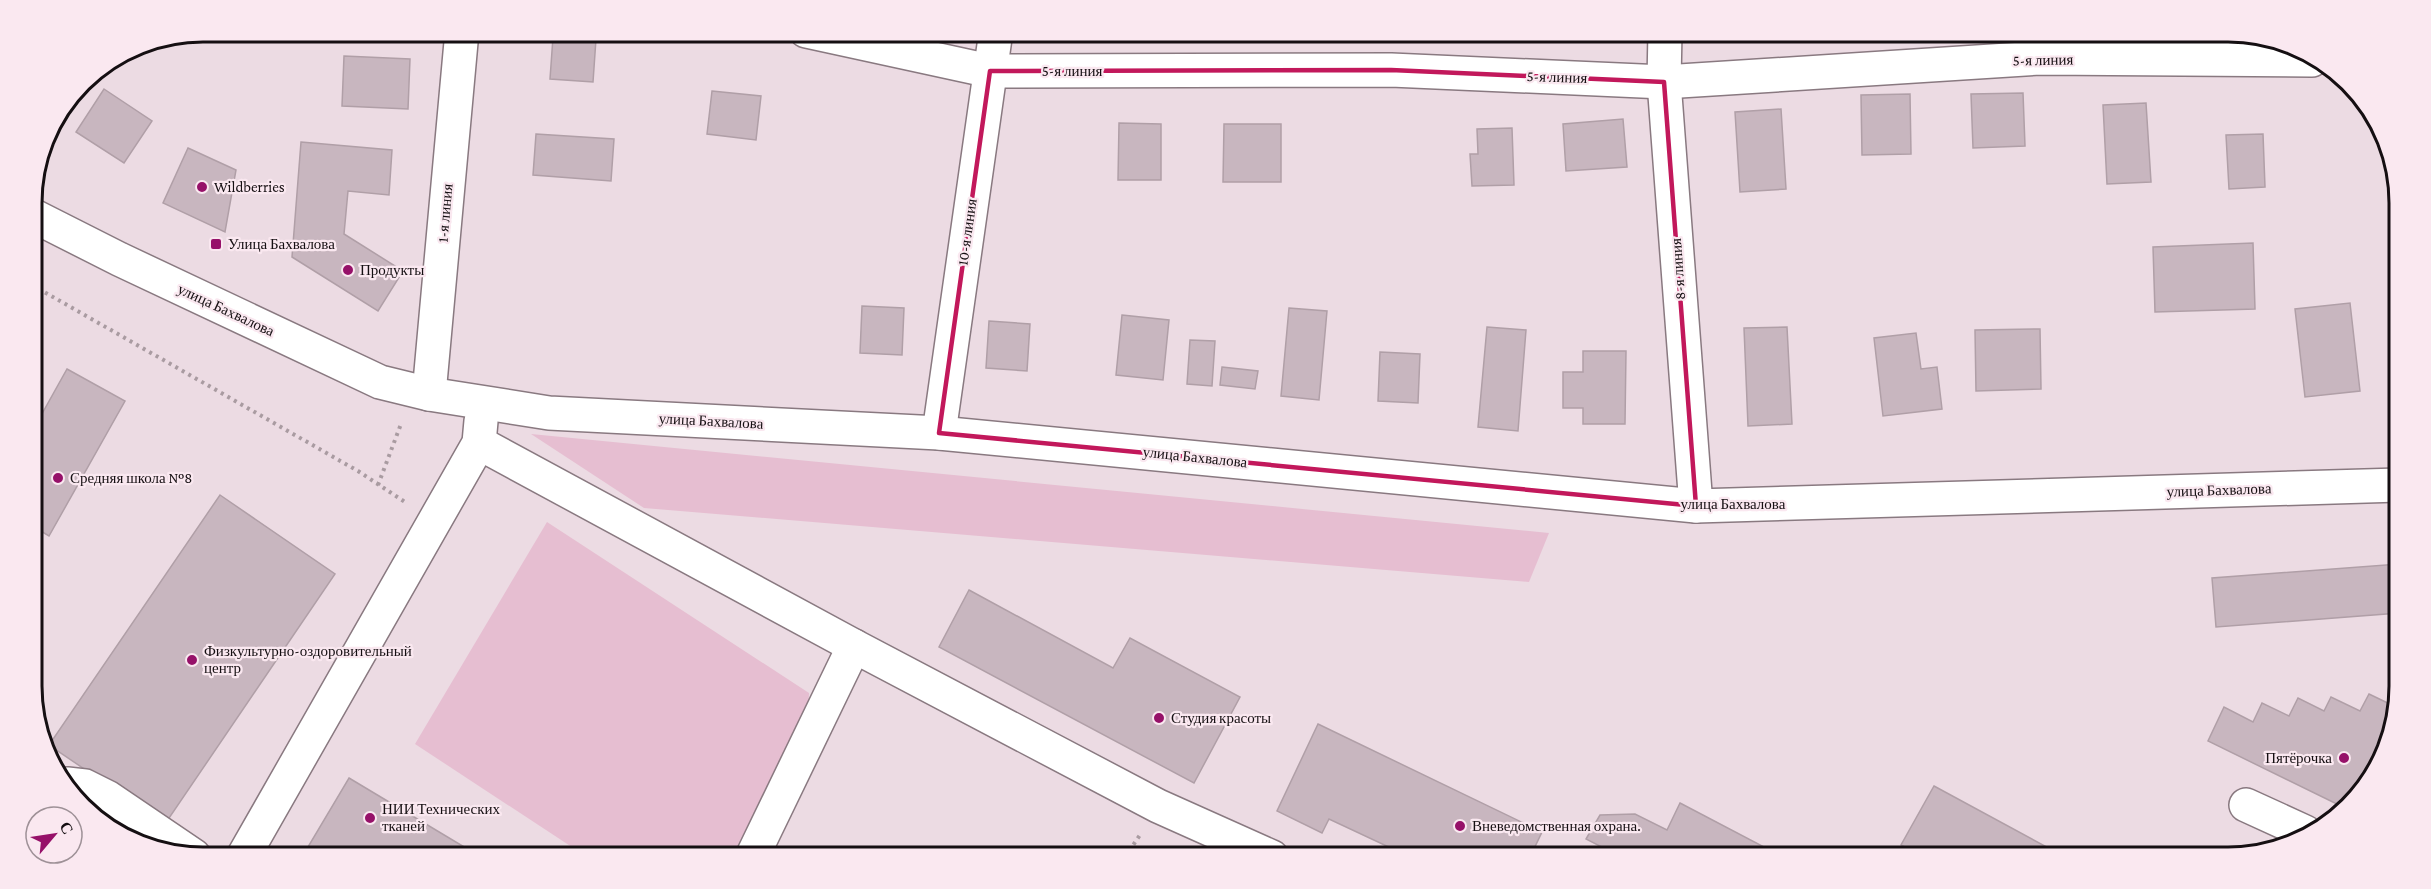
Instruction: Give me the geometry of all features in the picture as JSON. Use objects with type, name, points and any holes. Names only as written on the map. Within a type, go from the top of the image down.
[{"type":"street","name":"1-я линия","points":[[418,392],[461,42]]},
{"type":"street","name":"5-я линия","points":[[853,42],[990,71],[1391,70],[1664,82],[2040,58],[2301,60]]},
{"type":"street","name":"10-я линия","points":[[939,433],[994,42]]},
{"type":"street","name":"8-я линия","points":[[1665,42],[1664,82],[1696,506]]},
{"type":"street","name":"улица Бахвалова","points":[[42,220],[119,259],[380,382],[482,404],[549,413],[939,433],[1696,506],[2389,485]]},
{"type":"street","points":[[249,847],[478,443],[482,404]]},
{"type":"street","points":[[478,443],[854,646],[1158,806],[1250,847]]},
{"type":"street","points":[[757,847],[854,646]]},
{"type":"street","points":[[77,785],[85,786],[107,797],[178,845]]},
{"type":"street","points":[[2246,805],[2300,830]]},
{"type":"path","points":[[42,291],[378,485],[434,521]]},
{"type":"path","points":[[378,485],[405,412],[418,392]]},
{"type":"highlighted area","points":[[1391,70],[1664,82],[1696,506],[939,433],[990,71]]},
{"type":"shaded area","points":[[531,434],[1549,533],[1529,582],[644,508]]},
{"type":"shaded area","points":[[547,522],[809,693],[807,744],[756,847],[572,847],[415,744]]},
{"type":"building","points":[[553,42],[596,42],[593,82],[550,79]]},
{"type":"building","points":[[344,56],[410,59],[408,109],[342,106]]},
{"type":"building","points":[[104,89],[152,121],[124,163],[76,132]]},
{"type":"building","points":[[712,91],[761,96],[756,140],[707,134]]},
{"type":"building","points":[[2023,93],[2025,146],[1973,148],[1971,94]]},
{"type":"building","points":[[1910,94],[1911,154],[1862,155],[1861,95]]},
{"type":"building","points":[[2146,103],[2151,182],[2107,184],[2103,105]]},
{"type":"building","points":[[1781,109],[1786,189],[1740,192],[1735,112]]},
{"type":"building","points":[[1623,119],[1627,167],[1566,171],[1563,124]]},
{"type":"building","points":[[1119,123],[1161,124],[1161,180],[1118,180]]},
{"type":"building","points":[[1224,124],[1281,124],[1281,182],[1223,182]]},
{"type":"building","points":[[1512,128],[1514,185],[1472,186],[1470,154],[1478,154],[1477,129]]},
{"type":"building","points":[[536,134],[614,139],[611,181],[533,175]]},
{"type":"building","points":[[2263,134],[2265,187],[2229,189],[2226,135]]},
{"type":"building","points":[[301,142],[392,150],[389,195],[348,191],[344,234],[403,271],[378,311],[292,257]]},
{"type":"building","name":"Wildberries","points":[[188,148],[236,170],[225,232],[163,203]]},
{"type":"building","points":[[2253,243],[2255,309],[2155,312],[2153,247]]},
{"type":"building","points":[[2350,303],[2360,391],[2305,397],[2295,309]]},
{"type":"building","points":[[862,306],[904,308],[902,355],[860,353]]},
{"type":"building","points":[[1289,308],[1327,311],[1319,400],[1281,396]]},
{"type":"building","points":[[1122,315],[1169,320],[1163,380],[1116,375]]},
{"type":"building","points":[[989,321],[1030,324],[1027,371],[986,368]]},
{"type":"building","points":[[1487,327],[1526,330],[1518,431],[1478,427]]},
{"type":"building","points":[[1787,327],[1792,424],[1748,426],[1744,328]]},
{"type":"building","points":[[2040,329],[2041,389],[1976,391],[1975,330]]},
{"type":"building","points":[[1916,333],[1921,369],[1937,367],[1942,409],[1883,416],[1874,338]]},
{"type":"building","points":[[1190,340],[1215,341],[1212,386],[1187,384]]},
{"type":"building","points":[[1583,351],[1626,351],[1625,424],[1583,424],[1583,408],[1563,408],[1563,372],[1583,372]]},
{"type":"building","points":[[1380,352],[1420,354],[1418,403],[1378,401]]},
{"type":"building","points":[[1222,367],[1258,371],[1255,389],[1220,385]]},
{"type":"building","name":"Средняя школа №8","points":[[67,369],[125,401],[49,536],[42,532],[42,414]]},
{"type":"building","name":"Физкультурно-оздоровительный центр","points":[[220,495],[335,574],[165,824],[56,750],[52,741]]},
{"type":"building","points":[[2389,565],[2389,614],[2216,627],[2212,578]]},
{"type":"building","points":[[969,590],[1113,668],[1130,638],[1240,697],[1194,783],[939,647]]},
{"type":"building","points":[[2369,694],[2388,703],[2380,738],[2372,757],[2362,775],[2337,804],[2208,741],[2224,707],[2253,722],[2262,703],[2289,716],[2298,698],[2324,711],[2331,697],[2360,711]]},
{"type":"building","points":[[1318,724],[1542,832],[1535,847],[1389,847],[1329,819],[1322,833],[1277,811]]},
{"type":"building","name":"НИИ Технических тканей","points":[[349,778],[464,847],[308,847]]},
{"type":"building","points":[[1934,786],[2047,847],[1905,847],[1901,845]]},
{"type":"building","points":[[1680,803],[1764,847],[1602,847],[1586,839],[1600,815],[1635,814],[1667,830]]},
{"type":"place","name":"Wildberries","points":[[202,187]]},
{"type":"place","name":"Улица Бахвалова","points":[[216,244]]},
{"type":"place","name":"Продукты","points":[[348,270]]},
{"type":"place","name":"Средняя школа №8","points":[[58,478]]},
{"type":"place","name":"Физкультурно-оздоровительный центр","points":[[192,660]]},
{"type":"place","name":"Студия красоты","points":[[1159,718]]},
{"type":"place","name":"Пятёрочка","points":[[2344,758]]},
{"type":"place","name":"НИИ Технических тканей","points":[[370,818]]},
{"type":"place","name":"Вневедомственная охрана.","points":[[1460,826]]}]
